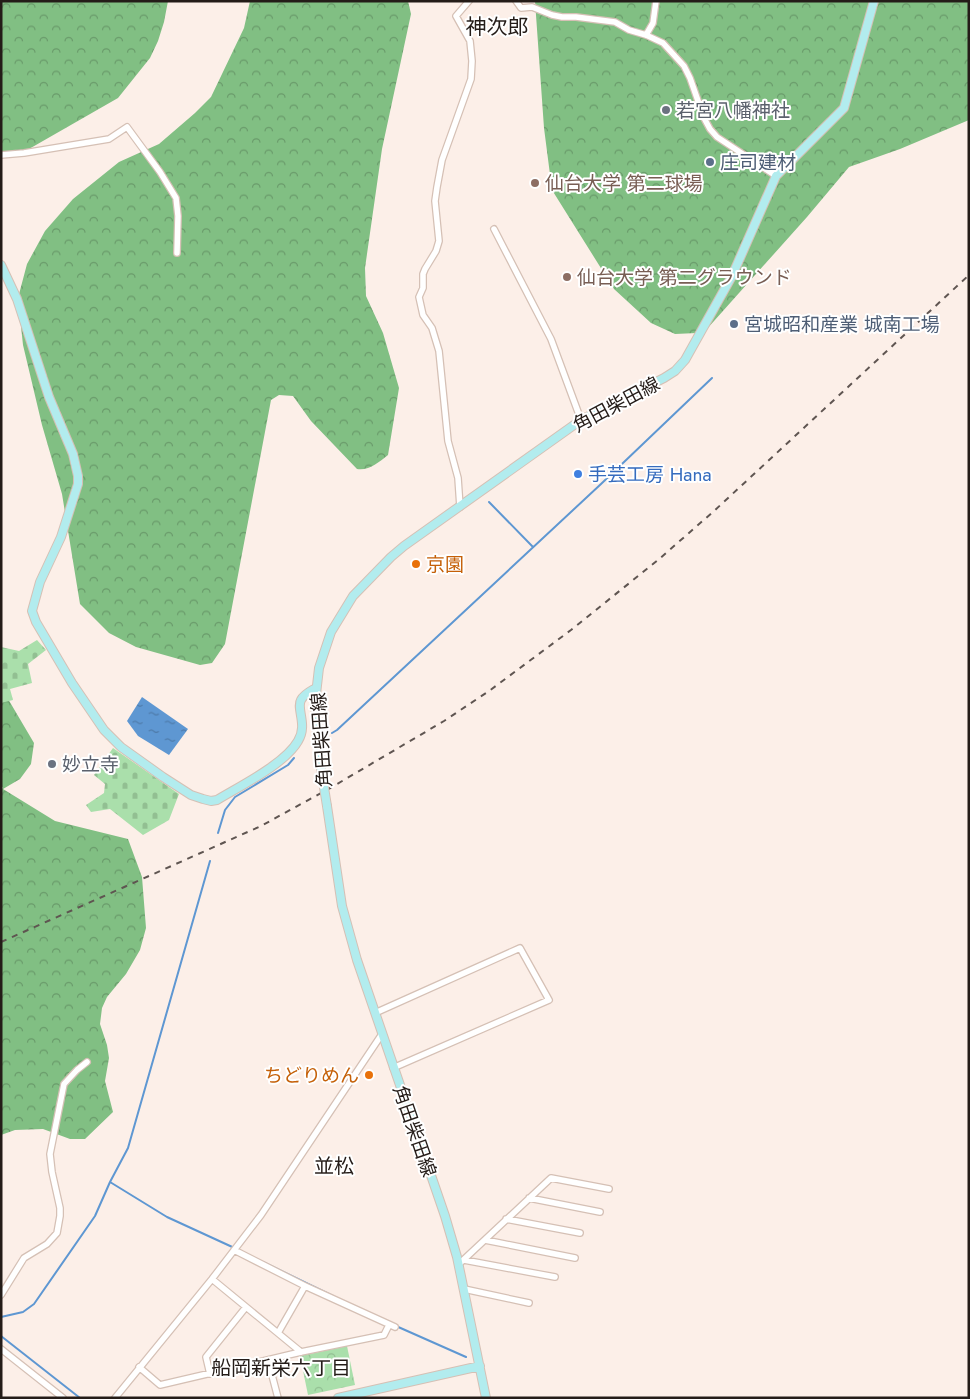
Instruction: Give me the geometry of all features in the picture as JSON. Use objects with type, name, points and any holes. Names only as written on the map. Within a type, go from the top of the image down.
[{"type":"main road","name":"角田柴田線","points":[[486,1398],[464,1289],[461,1262],[357,960],[342,906],[320,764],[315,702],[319,668],[332,632],[353,596],[391,557],[581,420],[664,378],[675,371],[685,360],[732,276],[776,176],[844,108],[868,28],[874,1]]},
{"type":"main road","points":[[1,265],[17,300],[49,397],[73,454],[78,476],[78,484],[61,537],[40,582],[32,611],[53,652],[104,730],[121,747],[163,777],[191,795],[211,801],[216,800],[272,767],[293,750],[303,729],[301,699],[316,688]]},
{"type":"main road","points":[[338,1398],[480,1366]]},
{"type":"street","points":[[460,507],[458,478],[448,442],[439,351],[432,328],[423,315],[419,297],[423,288],[423,274],[436,251],[439,241],[435,202],[442,160],[470,79],[472,60],[470,41],[456,16],[468,1]]},
{"type":"street","points":[[516,1],[521,8],[532,7],[552,15],[562,17],[576,16],[615,22],[629,30],[663,43],[684,66],[710,129],[717,137],[776,176]]},
{"type":"street","points":[[646,35],[653,23],[656,1]]},
{"type":"street","points":[[1,154],[24,153],[109,140],[127,127],[160,172],[176,198],[178,216],[177,253]]},
{"type":"street","points":[[494,229],[551,339],[581,420]]},
{"type":"street","points":[[375,1013],[520,948],[549,1000],[394,1068]]},
{"type":"street","points":[[115,1398],[212,1279],[261,1215],[382,1034]]},
{"type":"street","points":[[1,1294],[24,1258],[47,1244],[57,1233],[60,1208],[50,1154],[64,1084],[87,1062]]},
{"type":"street","points":[[461,1262],[551,1178],[609,1189]]},
{"type":"street","points":[[529,1198],[600,1212]]},
{"type":"street","points":[[506,1220],[580,1233]]},
{"type":"street","points":[[485,1240],[575,1258]]},
{"type":"street","points":[[139,1367],[160,1385],[384,1335],[392,1326],[305,1286],[235,1248]]},
{"type":"street","points":[[461,1262],[555,1277]]},
{"type":"street","points":[[212,1279],[301,1352]]},
{"type":"street","points":[[278,1333],[305,1286]]},
{"type":"street","points":[[464,1289],[528,1303]]},
{"type":"street","points":[[210,1374],[206,1357],[246,1307]]},
{"type":"street","points":[[1,1349],[63,1398]]},
{"type":"street","points":[[268,1360],[278,1398]]},
{"type":"street","points":[[362,1392],[369,1398]]},
{"type":"green space","points":[[1,1],[168,1],[158,41],[150,58],[118,98],[15,157],[1,154]]},
{"type":"green space","points":[[250,1],[408,1],[411,14],[382,149],[365,268],[366,296],[383,333],[399,388],[388,455],[366,469],[357,469],[311,421],[293,396],[279,395],[271,400],[225,644],[212,663],[200,665],[136,647],[109,633],[80,604],[62,494],[42,425],[23,345],[18,298],[27,264],[45,231],[73,199],[119,162],[159,144],[211,97],[244,28]]},
{"type":"green space","points":[[535,1],[969,1],[969,120],[900,149],[849,167],[706,330],[697,333],[675,334],[651,323],[614,289],[552,190],[544,128]]},
{"type":"green space","points":[[37,640],[46,650],[28,664],[32,683],[10,689],[13,700],[1,703],[1,647],[19,651]]},
{"type":"green space","points":[[1,687],[34,743],[31,764],[20,779],[3,789],[55,821],[128,839],[142,877],[146,928],[140,950],[126,974],[107,997],[102,1008],[100,1024],[109,1058],[105,1081],[113,1112],[85,1139],[70,1139],[43,1129],[15,1130],[1,1135],[1,789],[3,788],[1,786]]},
{"type":"green space","points":[[113,748],[179,794],[169,820],[143,835],[110,809],[91,812],[86,805],[104,793],[105,784],[94,775]]},
{"type":"green space","points":[[347,1346],[355,1385],[308,1395],[300,1356]]},
{"type":"water","points":[[142,697],[188,729],[169,755],[138,736],[127,721]]},
{"type":"waterway","points":[[332,733],[601,484],[712,378]]},
{"type":"waterway","points":[[489,502],[533,547]]},
{"type":"waterway","points":[[218,833],[225,810],[235,797],[288,765],[294,758]]},
{"type":"waterway","points":[[210,861],[128,1148],[110,1182],[167,1217],[241,1251]]},
{"type":"waterway","points":[[1,1317],[23,1312],[34,1304],[95,1216],[110,1182]]},
{"type":"waterway","points":[[263,1262],[333,1296]]},
{"type":"waterway","points":[[396,1326],[466,1357]]},
{"type":"waterway","points":[[1,1336],[80,1398]]},
{"type":"railway","points":[[1,942],[261,826],[332,787],[444,721],[489,691],[571,630],[658,560],[714,511],[969,275]]},
{"type":"place","name":"若宮八幡神社","points":[[666,110]]},
{"type":"place","name":"庄司建材","points":[[710,162]]},
{"type":"place","name":"仙台大学 第二球場","points":[[535,183]]},
{"type":"place","name":"仙台大学 第二グラウンド","points":[[567,277]]},
{"type":"place","name":"宮城昭和産業 城南工場","points":[[734,324]]},
{"type":"place","name":"手芸工房 Hana","points":[[578,474]]},
{"type":"place","name":"京園","points":[[416,564]]},
{"type":"place","name":"妙立寺","points":[[52,764]]},
{"type":"place","name":"ちどりめん","points":[[369,1075]]},
{"type":"district","name":"神次郎","points":[[497,27]]},
{"type":"district","name":"並松","points":[[334,1166]]},
{"type":"district","name":"船岡新栄六丁目","points":[[281,1368]]}]
